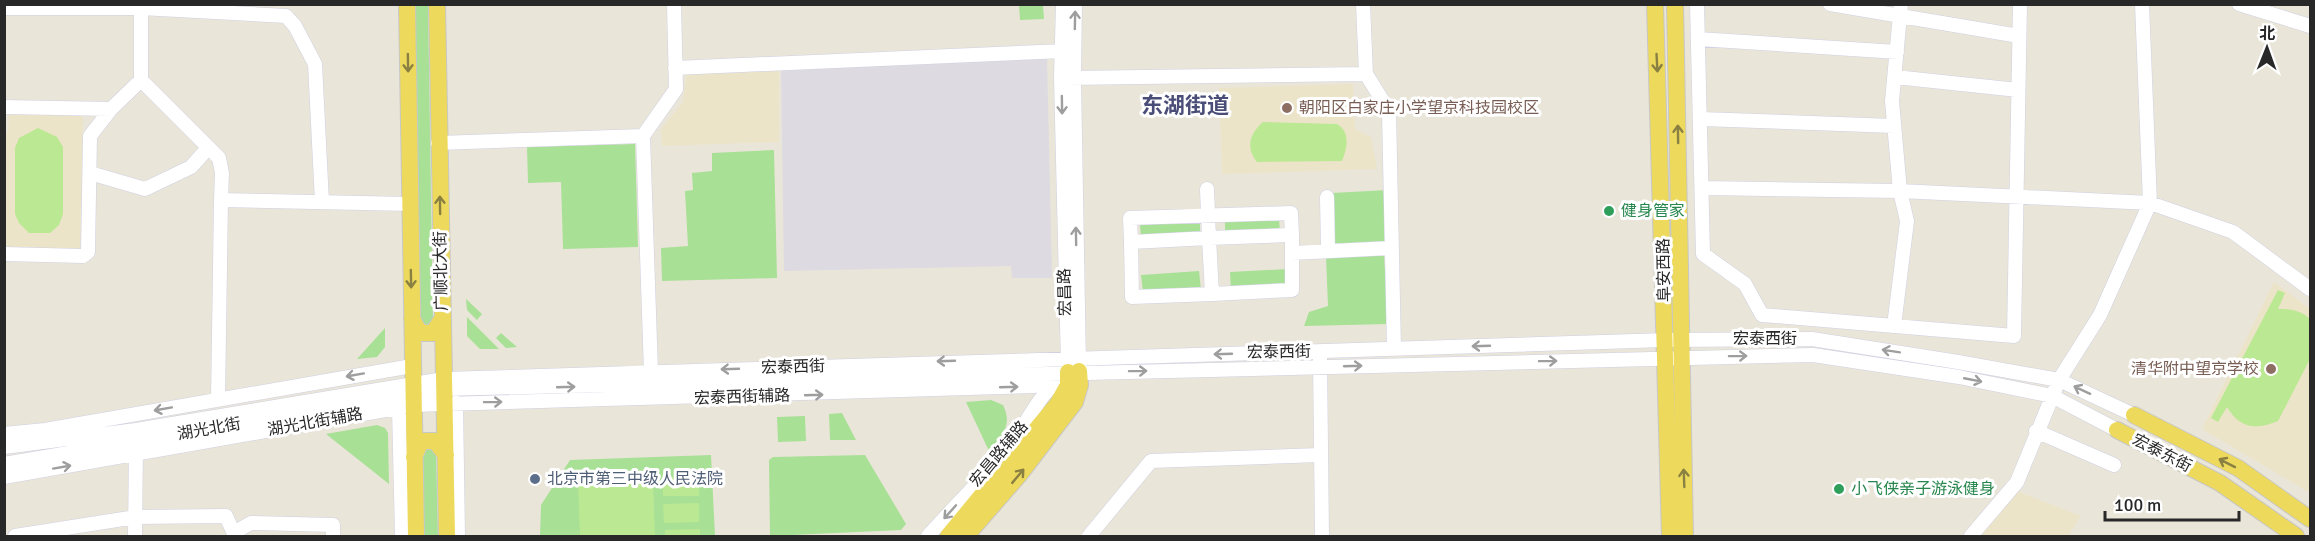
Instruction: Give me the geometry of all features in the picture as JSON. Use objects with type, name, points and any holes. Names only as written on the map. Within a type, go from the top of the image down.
[{"type":"main road","name":"广顺北大街","points":[[407,4],[412,319],[410,397],[416,537]]},
{"type":"main road","name":"广顺北大街","points":[[437,4],[442,319],[447,394],[447,537]]},
{"type":"main road","name":"阜安西路","points":[[1655,4],[1673,340]]},
{"type":"main road","name":"阜安西路","points":[[1670,537],[1678,168],[1675,4]]},
{"type":"main road","points":[[412,319],[420,333],[433,333],[442,319]]},
{"type":"main road","name":"阜安西路","points":[[1673,358],[1685,537]]},
{"type":"main road","name":"宏昌路","points":[[948,537],[1058,403],[1068,385],[1073,365]]},
{"type":"main road","name":"宏昌路","points":[[966,537],[1020,474],[1075,402],[1080,385],[1073,365]]},
{"type":"main road","points":[[2134,415],[2238,468],[2310,519]]},
{"type":"main road","name":"宏泰东街","points":[[2116,430],[2220,483],[2296,537]]},
{"type":"main road","points":[[414,457],[421,441],[435,441],[446,455]]},
{"type":"street","points":[[651,372],[643,136],[676,89],[674,4]]},
{"type":"street","name":"宏昌路","points":[[1063,4],[1064,51],[1068,78]]},
{"type":"street","name":"宏昌路","points":[[1073,365],[1068,78],[1075,4]]},
{"type":"street","points":[[1363,4],[1366,74],[1389,111],[1390,249],[1394,349]]},
{"type":"street","points":[[1697,4],[1703,168],[1703,254],[1745,284],[1762,315],[2014,336],[2020,4]]},
{"type":"street","points":[[1830,4],[1901,10],[2019,36]]},
{"type":"street","points":[[1971,537],[2017,482],[2059,380],[2100,315],[2150,202],[2142,4]]},
{"type":"street","points":[[2239,4],[2310,26]]},
{"type":"street","points":[[4,8],[141,6],[286,16],[295,26],[315,64],[322,202]]},
{"type":"street","points":[[141,6],[141,80],[219,158],[221,200],[218,399]]},
{"type":"street","points":[[1894,326],[1907,221],[1900,191],[1892,101],[1901,10]]},
{"type":"street","points":[[1698,39],[1897,52]]},
{"type":"street","points":[[675,68],[1064,51]]},
{"type":"street","points":[[1068,78],[1366,74]]},
{"type":"street","points":[[1894,77],[2018,90]]},
{"type":"street","points":[[4,254],[83,256],[88,252],[90,136],[111,109],[141,80]]},
{"type":"street","points":[[4,107],[111,109]]},
{"type":"street","points":[[1701,119],[1894,126]]},
{"type":"street","points":[[438,143],[643,136]]},
{"type":"street","points":[[90,173],[145,189],[191,167],[208,148]]},
{"type":"street","points":[[1678,168],[1703,168]]},
{"type":"street","points":[[1703,188],[1900,191],[2016,198],[2150,202],[2233,232],[2310,289]]},
{"type":"street","points":[[1207,189],[1212,294]]},
{"type":"street","points":[[1327,197],[1328,250]]},
{"type":"street","points":[[221,200],[410,204]]},
{"type":"street","points":[[1292,213],[1292,290],[1132,297],[1130,218],[1208,216],[1292,213]]},
{"type":"street","points":[[1131,242],[1292,235]]},
{"type":"street","points":[[1292,254],[1328,250],[1390,249]]},
{"type":"street","name":"宏泰西街","points":[[447,394],[1394,349],[1673,340],[1812,339],[2059,380],[2134,415]]},
{"type":"street","points":[[1320,352],[1322,537]]},
{"type":"street","name":"宏泰西街","points":[[410,397],[651,372],[1073,365],[1320,368],[1813,354],[1959,377],[2052,396],[2116,430]]},
{"type":"street","name":"宏昌路辅路","points":[[928,537],[1012,442],[1036,409],[1044,393],[1073,365]]},
{"type":"street","points":[[4,434],[45,430],[412,366]]},
{"type":"street","points":[[402,537],[410,397],[447,394],[458,537]]},
{"type":"street","name":"湖光北街","points":[[4,464],[410,397]]},
{"type":"street","name":"湖光北街辅路","points":[[4,477],[136,442],[410,397]]},
{"type":"street","points":[[2037,431],[2114,465]]},
{"type":"street","points":[[135,537],[136,442]]},
{"type":"street","name":"湖光北街","points":[[4,447],[136,442]]},
{"type":"street","points":[[1089,537],[1151,461],[1320,455]]},
{"type":"street","points":[[15,537],[136,517],[226,516],[235,534],[251,523],[333,525],[333,537]]},
{"type":"shaded area","points":[[1047,59],[1052,278],[1012,278],[1011,266],[784,271],[781,70]]},
{"type":"shaded area","points":[[779,71],[779,142],[662,146],[661,129],[683,102],[686,75]]},
{"type":"shaded area","name":"朝阳区白家庄小学望京科技园校区","points":[[1353,84],[1355,129],[1371,137],[1377,169],[1222,174],[1219,88]]},
{"type":"shaded area","points":[[9,114],[83,116],[80,249],[5,248],[4,134],[8,133]]},
{"type":"shaded area","name":"清华附中望京学校","points":[[2274,282],[2310,309],[2310,493],[2202,429]]},
{"type":"shaded area","points":[[2014,490],[2081,516],[2068,536],[1978,536]]},
{"type":"green space","points":[[414,5],[428,5],[433,322],[430,329],[419,322]]},
{"type":"green space","points":[[1019,5],[1043,5],[1044,19],[1020,20]]},
{"type":"green space","points":[[1263,122],[1337,124],[1346,136],[1342,161],[1257,162],[1250,146],[1252,136]]},
{"type":"green space","points":[[38,128],[57,137],[63,147],[63,214],[59,225],[50,233],[29,233],[19,223],[15,214],[15,148],[19,138]]},
{"type":"green space","points":[[635,144],[638,247],[563,249],[561,182],[528,183],[527,147]]},
{"type":"green space","points":[[774,150],[777,278],[662,281],[661,248],[688,246],[685,191],[693,190],[692,173],[712,171],[712,153]]},
{"type":"green space","points":[[1388,190],[1388,238],[1383,243],[1333,243],[1332,193]]},
{"type":"green space","points":[[1279,218],[1280,233],[1225,235],[1225,220]]},
{"type":"green space","points":[[1200,221],[1200,237],[1141,240],[1140,224]]},
{"type":"green space","points":[[1384,253],[1388,324],[1304,326],[1309,312],[1328,306],[1326,257]]},
{"type":"green space","points":[[1288,269],[1289,288],[1231,291],[1230,272]]},
{"type":"green space","points":[[1199,271],[1201,290],[1143,293],[1141,275]]},
{"type":"green space","points":[[2278,290],[2285,293],[2278,309],[2296,311],[2310,319],[2310,359],[2278,421],[2263,426],[2249,426],[2237,420],[2227,407],[2218,422],[2211,418]]},
{"type":"green space","points":[[466,299],[482,314],[477,320],[467,310]]},
{"type":"green space","points":[[467,317],[499,349],[480,349],[467,336]]},
{"type":"green space","points":[[385,328],[385,347],[377,357],[357,359]]},
{"type":"green space","points":[[501,333],[517,347],[506,348],[496,338]]},
{"type":"green space","points":[[991,400],[1003,405],[1007,419],[1005,430],[989,451],[966,402]]},
{"type":"green space","points":[[842,413],[856,440],[830,440],[829,414]]},
{"type":"green space","points":[[805,416],[806,441],[778,442],[777,417]]},
{"type":"green space","points":[[377,425],[385,428],[388,433],[389,484],[326,434]]},
{"type":"green space","points":[[424,445],[436,450],[438,536],[423,536],[421,450]]},
{"type":"green space","points":[[711,455],[715,536],[540,536],[541,505],[570,460]]},
{"type":"green space","points":[[865,455],[906,524],[901,530],[770,536],[769,460],[773,457]]},
{"type":"green space","points":[[663,477],[699,477],[699,496],[663,496]]},
{"type":"green space","points":[[653,479],[655,536],[580,536],[578,481]]},
{"type":"green space","points":[[699,503],[699,522],[664,523],[663,504]]},
{"type":"green space","points":[[700,529],[700,536],[665,536],[665,530]]},
{"type":"place","name":"朝阳区白家庄小学望京科技园校区","points":[[1287,108]]},
{"type":"place","name":"健身管家","points":[[1609,211]]},
{"type":"place","name":"清华附中望京学校","points":[[2271,369]]},
{"type":"place","name":"北京市第三中级人民法院","points":[[535,479]]},
{"type":"place","name":"小飞侠亲子游泳健身","points":[[1839,489]]},
{"type":"district","name":"东湖街道","points":[[1185,105]]}]
